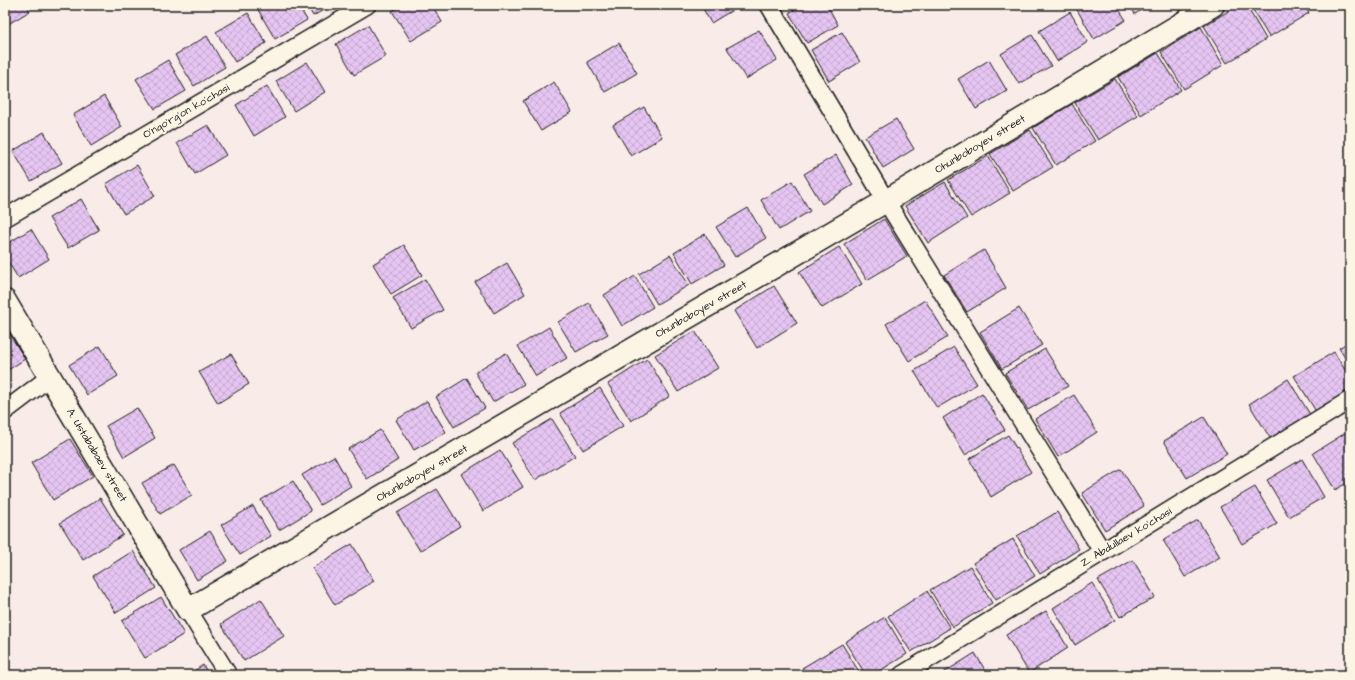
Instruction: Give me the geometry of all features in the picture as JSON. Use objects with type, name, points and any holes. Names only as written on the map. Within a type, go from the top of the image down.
[{"type":"main road","name":"Ohunboboyev street","points":[[188,610],[886,200],[1212,5]]},
{"type":"main road","name":"A. Ustababaev street","points":[[5,301],[188,610]]},
{"type":"street","name":"O'nqo'rg'on ko'chasi","points":[[5,218],[367,5]]},
{"type":"street","points":[[769,5],[886,200],[1102,551]]},
{"type":"street","points":[[5,411],[50,377]]},
{"type":"street","name":"Z. Abdullaev ko'chasi","points":[[902,675],[1350,400]]},
{"type":"street","points":[[188,610],[228,675]]},
{"type":"building","points":[[5,5],[26,5],[30,11],[5,26]]},
{"type":"building","points":[[262,5],[298,5],[307,20],[275,39],[257,8]]},
{"type":"building","points":[[307,5],[332,5],[313,16]]},
{"type":"building","points":[[402,5],[432,5],[442,22],[411,41],[392,11]]},
{"type":"building","points":[[701,5],[741,5],[711,23]]},
{"type":"building","points":[[802,5],[827,5],[838,25],[807,43],[789,13]]},
{"type":"building","points":[[1082,5],[1116,5],[1126,20],[1094,39],[1076,8]]},
{"type":"building","points":[[1130,5],[1149,5],[1135,14]]},
{"type":"building","points":[[1238,5],[1246,5],[1266,39],[1227,63],[1204,26]]},
{"type":"building","points":[[1250,5],[1304,5],[1309,13],[1269,37]]},
{"type":"building","points":[[1070,12],[1088,42],[1057,61],[1039,31]]},
{"type":"building","points":[[248,13],[266,43],[235,62],[216,32]]},
{"type":"building","points":[[368,25],[386,56],[354,75],[336,44]]},
{"type":"building","points":[[1201,27],[1223,65],[1184,89],[1161,52]]},
{"type":"building","points":[[759,30],[777,60],[746,79],[727,48]]},
{"type":"building","points":[[842,32],[860,62],[829,81],[811,50]]},
{"type":"building","points":[[1032,35],[1051,66],[1019,84],[1001,54]]},
{"type":"building","points":[[207,36],[225,67],[194,86],[175,55]]},
{"type":"building","points":[[619,43],[637,73],[605,92],[587,62]]},
{"type":"building","points":[[1158,53],[1181,90],[1141,115],[1118,77]]},
{"type":"building","points":[[168,60],[186,91],[155,109],[136,79]]},
{"type":"building","points":[[989,60],[1007,91],[976,109],[958,79]]},
{"type":"building","points":[[307,62],[325,92],[294,111],[276,81]]},
{"type":"building","points":[[1115,79],[1138,116],[1098,140],[1075,103]]},
{"type":"building","points":[[554,82],[572,112],[541,131],[523,101]]},
{"type":"building","points":[[267,86],[285,117],[254,136],[236,105]]},
{"type":"building","points":[[104,96],[122,127],[91,146],[73,115]]},
{"type":"building","points":[[1072,104],[1095,141],[1056,165],[1033,128]]},
{"type":"building","points":[[644,107],[662,137],[631,156],[613,125]]},
{"type":"building","points":[[896,119],[914,149],[883,168],[865,137]]},
{"type":"building","points":[[208,125],[226,155],[195,174],[177,143]]},
{"type":"building","points":[[1030,130],[1053,167],[1013,191],[990,154]]},
{"type":"building","points":[[44,132],[62,163],[31,181],[13,151]]},
{"type":"building","points":[[836,155],[853,185],[822,204],[804,174]]},
{"type":"building","points":[[988,156],[1010,193],[971,217],[948,180]]},
{"type":"building","points":[[137,165],[155,196],[124,214],[106,184]]},
{"type":"building","points":[[792,181],[810,211],[779,230],[761,200]]},
{"type":"building","points":[[945,182],[967,218],[928,243],[905,206]]},
{"type":"building","points":[[81,199],[99,230],[68,248],[49,218]]},
{"type":"building","points":[[748,208],[766,238],[735,257],[716,227]]},
{"type":"building","points":[[884,219],[907,256],[867,280],[844,244]]},
{"type":"building","points":[[31,229],[49,259],[18,278],[5,257],[5,245]]},
{"type":"building","points":[[705,234],[724,265],[692,284],[674,253]]},
{"type":"building","points":[[404,245],[422,275],[391,294],[373,264]]},
{"type":"building","points":[[839,247],[862,284],[822,308],[799,272]]},
{"type":"building","points":[[984,250],[1006,288],[967,312],[944,275]]},
{"type":"building","points":[[670,255],[689,285],[657,304],[639,274]]},
{"type":"building","points":[[507,263],[525,294],[494,313],[475,282]]},
{"type":"building","points":[[635,276],[653,307],[622,326],[604,295]]},
{"type":"building","points":[[425,279],[443,310],[411,328],[393,298]]},
{"type":"building","points":[[774,286],[797,323],[757,348],[734,311]]},
{"type":"building","points":[[925,300],[948,337],[909,361],[886,324]]},
{"type":"building","points":[[589,303],[608,334],[576,352],[558,322]]},
{"type":"building","points":[[1019,308],[1042,345],[1002,369],[980,332]]},
{"type":"building","points":[[5,327],[25,359],[5,372]]},
{"type":"building","points":[[549,327],[567,358],[536,376],[518,346]]},
{"type":"building","points":[[695,331],[718,368],[678,392],[655,355]]},
{"type":"building","points":[[1350,341],[1350,366],[1339,348]]},
{"type":"building","points":[[100,346],[118,376],[87,395],[69,365]]},
{"type":"building","points":[[954,347],[977,384],[937,408],[914,371]]},
{"type":"building","points":[[1045,349],[1068,386],[1028,410],[1005,373]]},
{"type":"building","points":[[1334,352],[1350,378],[1350,393],[1317,413],[1294,376]]},
{"type":"building","points":[[506,353],[524,384],[493,402],[475,372]]},
{"type":"building","points":[[231,354],[249,384],[218,403],[199,372]]},
{"type":"building","points":[[647,359],[670,396],[631,421],[608,384]]},
{"type":"building","points":[[467,378],[485,408],[454,427],[436,397]]},
{"type":"building","points":[[1288,379],[1311,416],[1272,441],[1249,404]]},
{"type":"building","points":[[600,388],[623,426],[583,450],[560,413]]},
{"type":"building","points":[[982,393],[1005,430],[965,455],[943,418]]},
{"type":"building","points":[[1074,395],[1097,432],[1058,457],[1035,419]]},
{"type":"building","points":[[427,401],[446,432],[414,450],[396,420]]},
{"type":"building","points":[[137,408],[155,438],[124,457],[106,426]]},
{"type":"building","points":[[1204,417],[1227,454],[1187,478],[1164,441]]},
{"type":"building","points":[[552,419],[575,456],[535,480],[512,443]]},
{"type":"building","points":[[380,430],[398,460],[367,479],[348,449]]},
{"type":"building","points":[[1347,432],[1350,437],[1350,481],[1335,490],[1313,453]]},
{"type":"building","points":[[1008,435],[1031,472],[991,497],[969,459]]},
{"type":"building","points":[[70,439],[93,476],[53,500],[31,463]]},
{"type":"building","points":[[500,450],[523,487],[483,511],[461,474]]},
{"type":"building","points":[[334,456],[351,486],[320,505],[302,475]]},
{"type":"building","points":[[1302,459],[1324,497],[1289,517],[1267,480]]},
{"type":"building","points":[[174,465],[192,495],[160,514],[142,483]]},
{"type":"building","points":[[1121,469],[1144,506],[1105,530],[1082,493]]},
{"type":"building","points":[[293,481],[311,511],[279,530],[261,500]]},
{"type":"building","points":[[1255,487],[1277,524],[1242,544],[1220,507]]},
{"type":"building","points":[[437,489],[460,526],[420,551],[397,513]]},
{"type":"building","points":[[100,498],[123,535],[83,560],[60,523]]},
{"type":"building","points":[[253,506],[271,536],[240,555],[221,525]]},
{"type":"building","points":[[1057,512],[1079,549],[1040,574],[1017,536]]},
{"type":"building","points":[[1198,520],[1220,557],[1185,577],[1163,540]]},
{"type":"building","points":[[210,531],[228,561],[197,580],[179,550]]},
{"type":"building","points":[[1013,539],[1035,576],[996,600],[973,563]]},
{"type":"building","points":[[352,544],[374,581],[335,605],[312,568]]},
{"type":"building","points":[[133,551],[156,588],[116,613],[93,576]]},
{"type":"building","points":[[1133,560],[1155,597],[1120,617],[1098,580]]},
{"type":"building","points":[[970,566],[992,603],[953,627],[930,590]]},
{"type":"building","points":[[1092,583],[1115,620],[1075,645],[1053,608]]},
{"type":"building","points":[[927,591],[950,628],[911,652],[888,616]]},
{"type":"building","points":[[161,597],[184,634],[145,658],[122,621]]},
{"type":"building","points":[[261,599],[284,636],[244,661],[221,624]]},
{"type":"building","points":[[1046,611],[1068,648],[1029,673],[1006,635]]},
{"type":"building","points":[[885,617],[907,654],[873,675],[866,675],[845,642]]},
{"type":"building","points":[[842,644],[861,675],[807,675],[802,668]]},
{"type":"building","points":[[975,653],[988,675],[940,675]]},
{"type":"building","points":[[203,665],[209,675],[188,675]]}]
